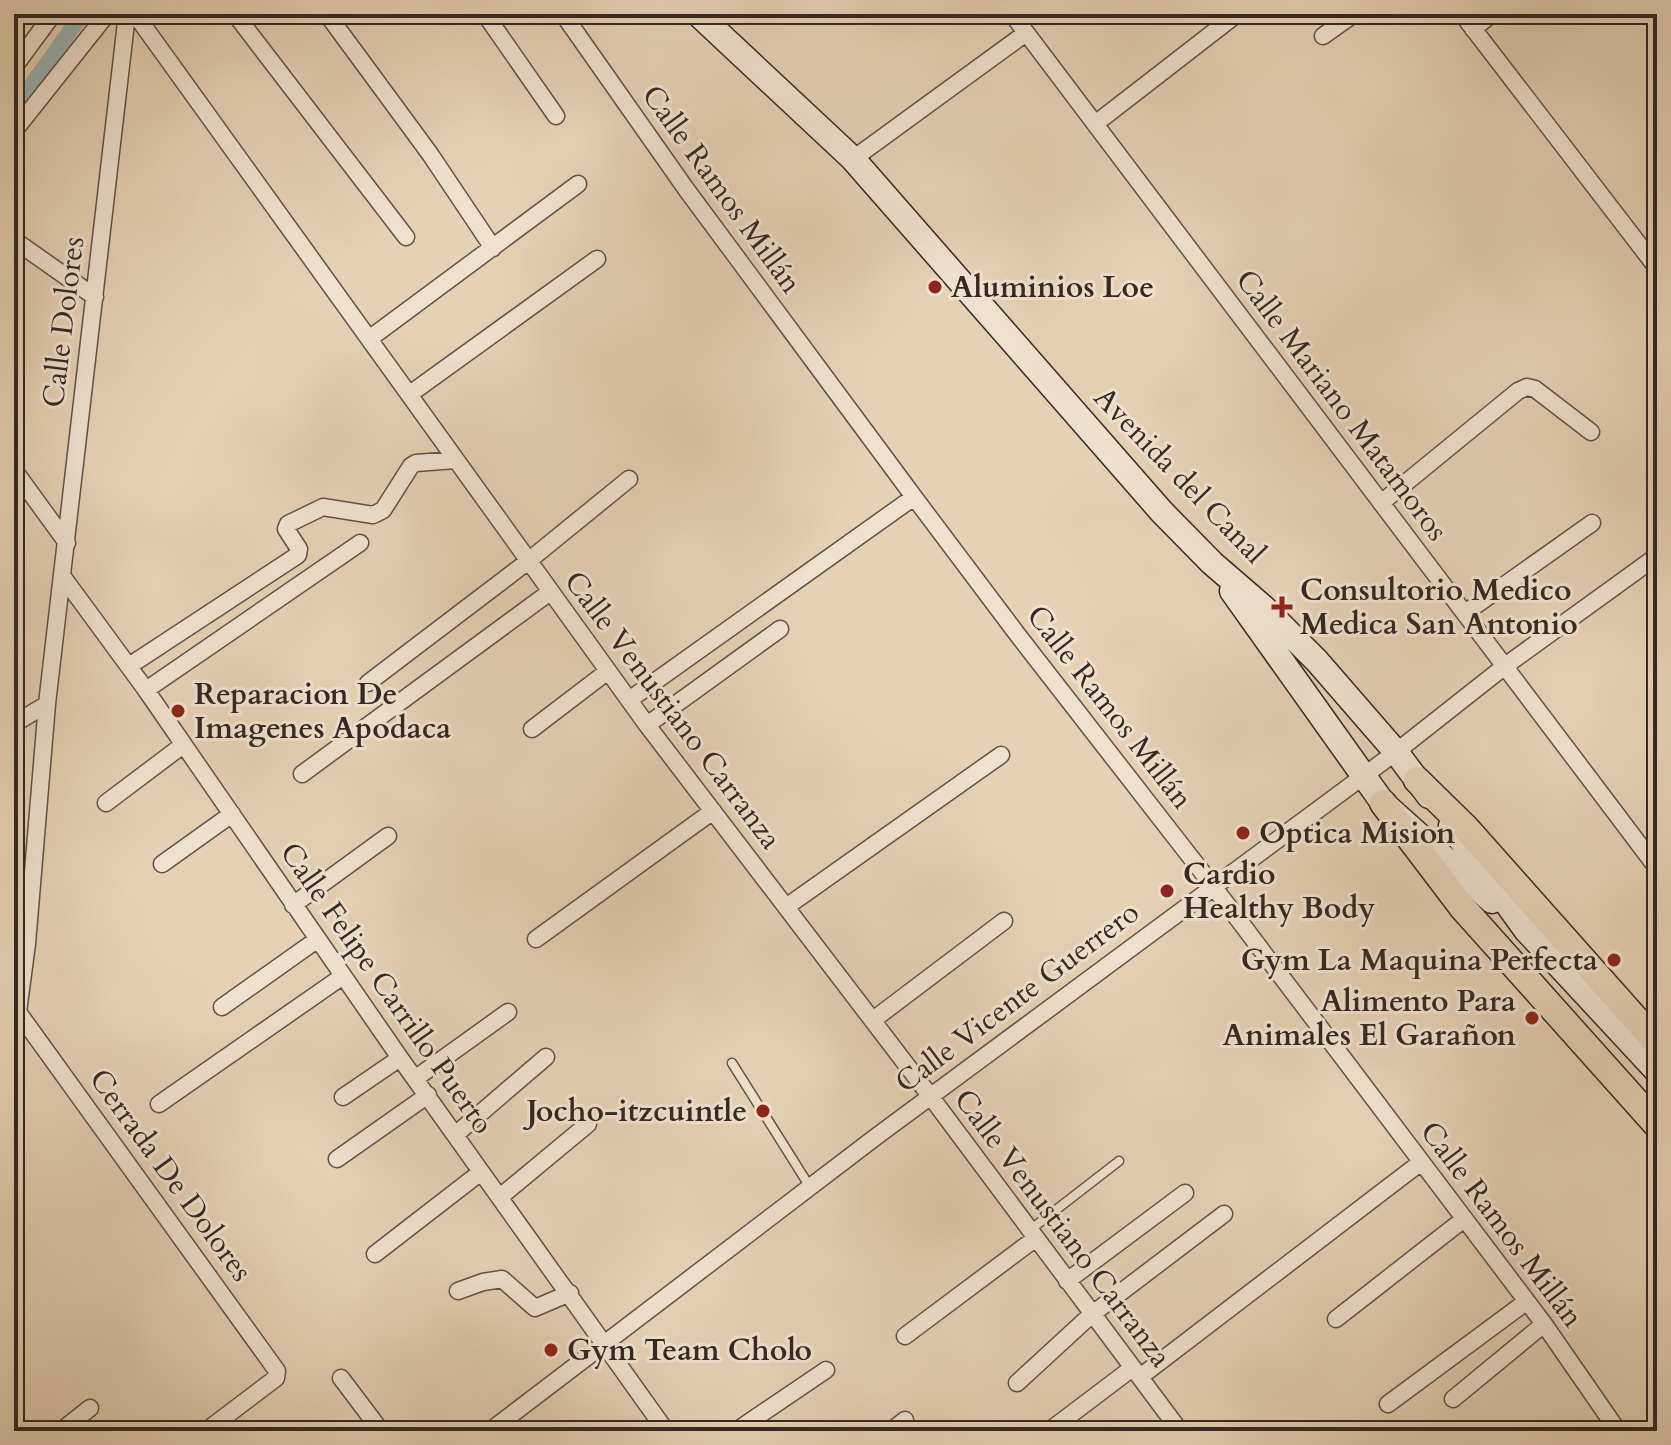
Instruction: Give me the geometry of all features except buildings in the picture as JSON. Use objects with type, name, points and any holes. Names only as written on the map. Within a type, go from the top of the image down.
[{"type":"main road","name":"Avenida del Canal","points":[[698,14],[853,159],[1161,511],[1317,661],[1396,752],[1528,932],[1657,1071]]},
{"type":"main road","points":[[1212,563],[1383,803],[1462,907],[1657,1125]]},
{"type":"main road","points":[[1417,780],[1465,827],[1657,1043]]},
{"type":"main road","points":[[1383,803],[1528,932]]},
{"type":"street","points":[[14,67],[53,14]]},
{"type":"street","points":[[14,131],[107,14]]},
{"type":"street","name":"Calle Dolores","points":[[16,1014],[27,944],[47,704],[127,14]]},
{"type":"street","name":"Calle Venustiano Carranza","points":[[135,14],[647,725],[873,1020],[1180,1431]]},
{"type":"street","points":[[235,14],[406,237]]},
{"type":"street","points":[[327,14],[430,154],[493,248]]},
{"type":"street","points":[[485,14],[556,116]]},
{"type":"street","name":"Calle Ramos Millán","points":[[563,14],[686,189],[914,497],[1544,1324],[1612,1429]]},
{"type":"street","name":"Calle Mariano Matamoros","points":[[1012,14],[1657,868]]},
{"type":"street","points":[[1095,124],[1237,14]]},
{"type":"street","points":[[1323,36],[1354,14]]},
{"type":"street","points":[[1462,14],[1657,268]]},
{"type":"street","points":[[1473,29],[1492,14]]},
{"type":"street","points":[[853,159],[1026,33]]},
{"type":"street","points":[[369,339],[578,184]]},
{"type":"street","points":[[14,240],[95,297]]},
{"type":"street","points":[[410,394],[597,259]]},
{"type":"street","points":[[1381,503],[1518,391],[1527,387],[1535,389],[1591,432]]},
{"type":"street","points":[[129,666],[298,555],[299,549],[286,529],[288,524],[331,506],[378,514],[411,466],[456,460]]},
{"type":"street","points":[[14,470],[67,543]]},
{"type":"street","points":[[368,683],[527,562],[629,479]]},
{"type":"street","points":[[629,700],[914,497]]},
{"type":"street","points":[[1465,613],[1592,523]]},
{"type":"street","points":[[146,690],[360,543]]},
{"type":"street","name":"Calle Vicente Guerrero","points":[[490,1431],[810,1187],[1396,752],[1505,666],[1657,556]]},
{"type":"street","name":"Calle Felipe Carrillo Puerto","points":[[63,577],[146,690],[400,1058],[666,1431]]},
{"type":"street","points":[[302,774],[550,592]]},
{"type":"street","points":[[647,725],[780,629]]},
{"type":"street","points":[[532,729],[608,671]]},
{"type":"street","points":[[14,724],[47,704]]},
{"type":"street","points":[[106,803],[183,745]]},
{"type":"street","points":[[786,907],[1001,755]]},
{"type":"street","points":[[536,939],[713,811]]},
{"type":"street","points":[[162,864],[232,814]]},
{"type":"street","points":[[293,905],[388,836]]},
{"type":"street","points":[[873,1020],[1004,921]]},
{"type":"street","points":[[222,1007],[318,939]]},
{"type":"street","points":[[159,1104],[343,976]]},
{"type":"street","points":[[416,1078],[508,1012]]},
{"type":"street","name":"Cerrada De Dolores","points":[[16,1014],[68,1078],[277,1371],[276,1378],[206,1431]]},
{"type":"street","points":[[455,1135],[546,1057]]},
{"type":"street","points":[[343,1097],[400,1058]]},
{"type":"street","points":[[337,1159],[428,1095]]},
{"type":"street","points":[[500,1197],[588,1124]]},
{"type":"street","points":[[1049,1431],[1136,1373],[1420,1163]]},
{"type":"street","points":[[375,1254],[481,1172]]},
{"type":"street","points":[[1067,1281],[1185,1193]]},
{"type":"street","points":[[1017,1383],[1091,1315],[1224,1214]]},
{"type":"street","points":[[1336,1319],[1464,1219]]},
{"type":"street","points":[[905,1336],[1033,1234]]},
{"type":"street","points":[[458,1291],[502,1279],[535,1308],[570,1293]]},
{"type":"street","points":[[1388,1404],[1526,1302]]},
{"type":"street","points":[[1453,1399],[1544,1324]]},
{"type":"street","points":[[736,1431],[826,1370]]},
{"type":"street","points":[[341,1378],[381,1431]]},
{"type":"street","points":[[61,1431],[90,1408]]},
{"type":"street","points":[[891,1431],[905,1420]]},
{"type":"lane","points":[[732,1063],[810,1187]]},
{"type":"lane","points":[[1033,1234],[1119,1161]]},
{"type":"waterway","points":[[14,110],[82,14]]},
{"type":"place","name":"Aluminios Loe","points":[[935,287]]},
{"type":"place","name":"Consultorio Medico Medica San Antonio","points":[[1282,607]]},
{"type":"place","name":"Reparacion De Imagenes Apodaca","points":[[178,711]]},
{"type":"place","name":"Optica Mision","points":[[1243,833]]},
{"type":"place","name":"Cardio Healthy Body","points":[[1167,891]]},
{"type":"place","name":"Gym La Maquina Perfecta","points":[[1614,960]]},
{"type":"place","name":"Alimento Para Animales El Garañon","points":[[1532,1018]]},
{"type":"place","name":"Jocho-itzcuintle","points":[[763,1111]]},
{"type":"place","name":"Gym Team Cholo","points":[[551,1350]]}]
